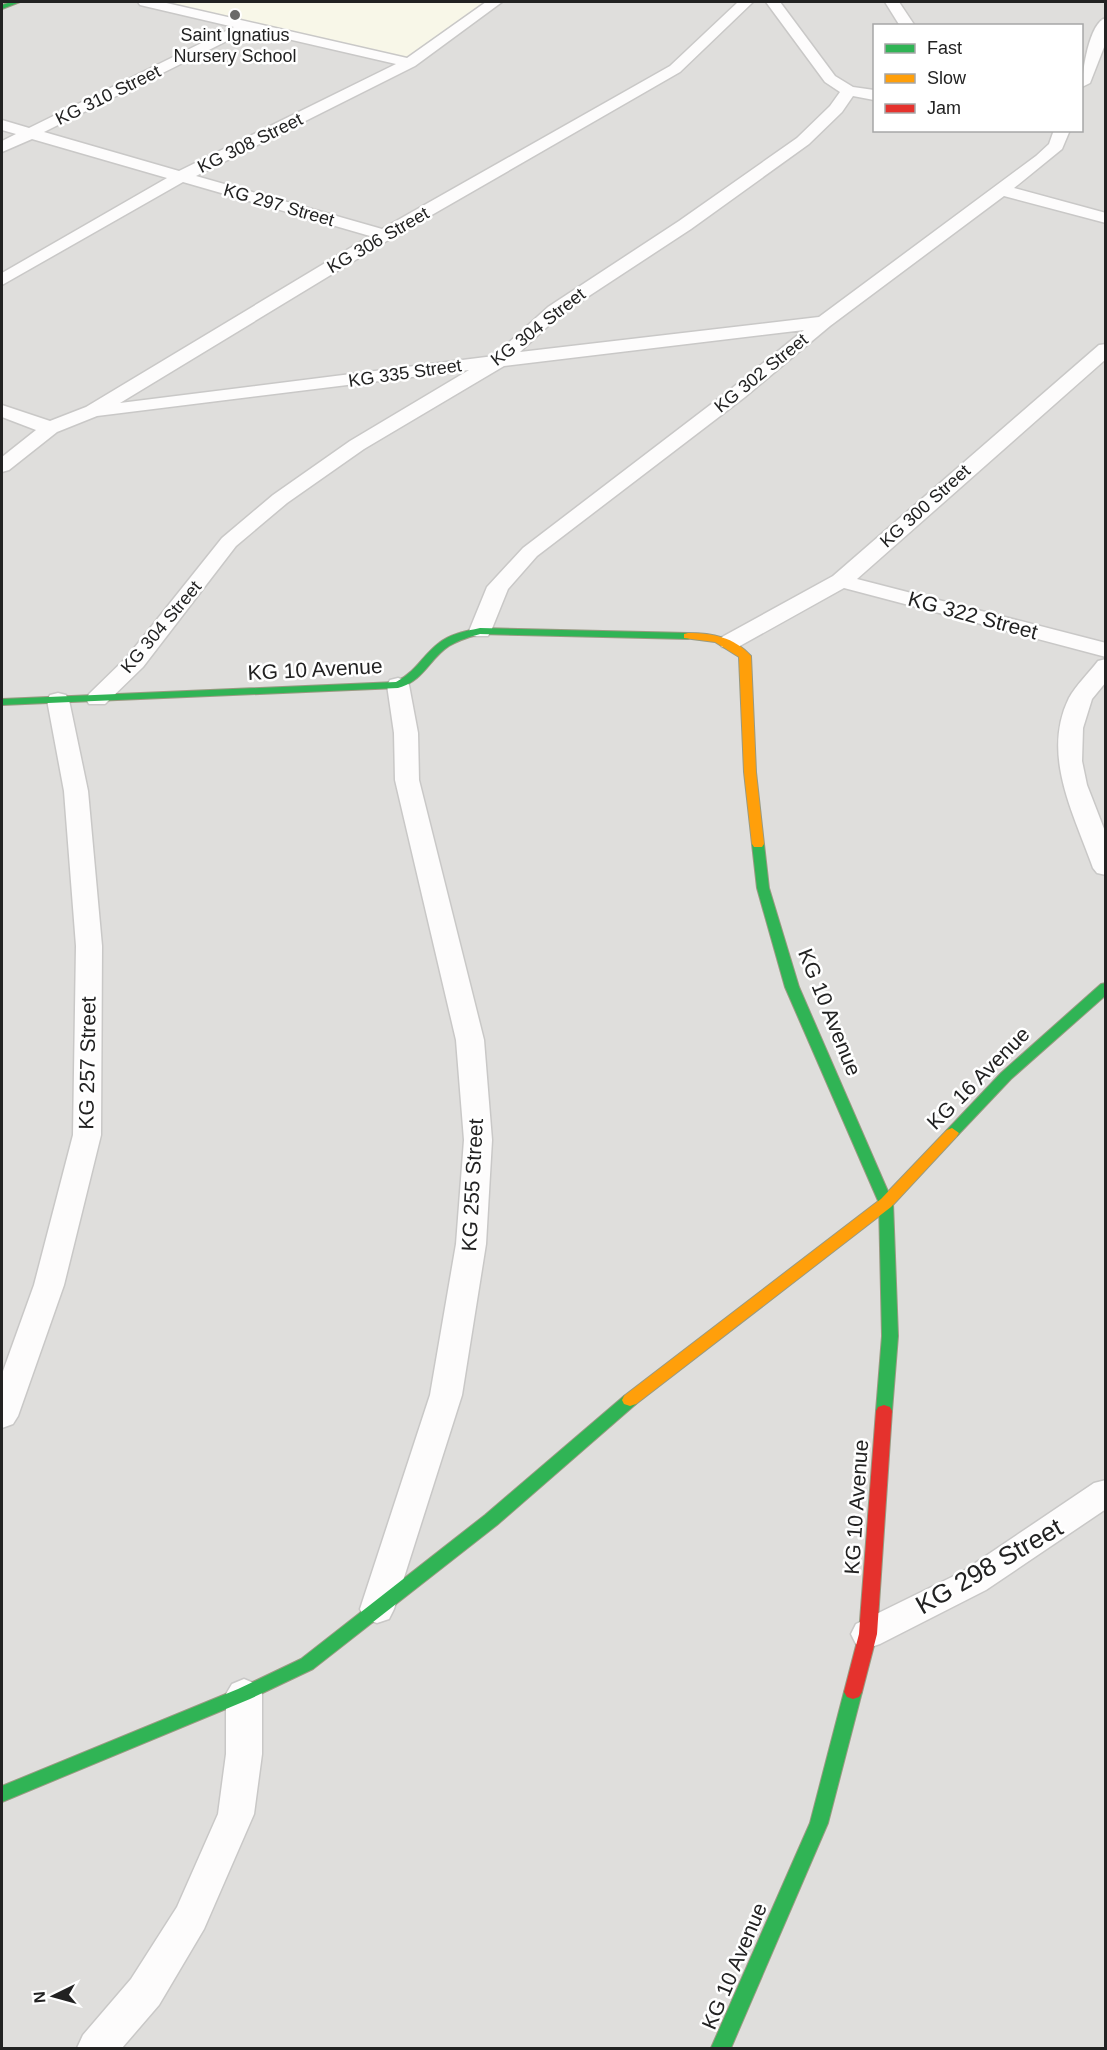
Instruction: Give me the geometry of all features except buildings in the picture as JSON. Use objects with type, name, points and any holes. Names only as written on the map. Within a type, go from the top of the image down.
[{"type":"street","points":[[2,7],[16,2]]},
{"type":"street","points":[[145,2],[411,63]]},
{"type":"street","name":"KG 308 Street","points":[[2,280],[182,177],[411,63],[495,2]]},
{"type":"street","name":"KG 306 Street","points":[[2,466],[50,428],[93,411],[384,236],[675,69],[746,2]]},
{"type":"street","points":[[774,2],[830,79],[849,90],[873,95]]},
{"type":"street","points":[[891,2],[907,24]]},
{"type":"street","points":[[1083,80],[1106,22]]},
{"type":"street","name":"KG 310 Street","points":[[2,147],[247,26]]},
{"type":"street","name":"KG 304 Street","points":[[97,699],[135,662],[229,542],[271,506],[357,445],[502,359],[554,310],[685,225],[803,141],[836,109],[849,90]]},
{"type":"street","name":"KG 297 Street","points":[[2,125],[384,236]]},
{"type":"street","name":"KG 302 Street","points":[[480,631],[498,587],[530,552],[738,393],[824,322],[1002,190],[1056,146],[1061,132]]},
{"type":"street","points":[[1002,190],[1106,218]]},
{"type":"street","name":"KG 335 Street","points":[[93,411],[289,389],[502,359],[824,322]]},
{"type":"street","name":"KG 300 Street","points":[[730,642],[841,581],[1106,349]]},
{"type":"street","points":[[2,411],[50,428]]},
{"type":"street","name":"KG 322 Street","points":[[841,581],[1106,650]]},
{"type":"street","name":"KG 10 Avenue","points":[[2,702],[398,685],[415,676],[443,645],[460,636],[480,631],[706,636],[730,642],[745,656],[750,772],[763,888],[792,987],[886,1203],[890,1336],[868,1634],[819,1823],[721,2049]]},
{"type":"street","points":[[1106,666],[1081,698],[1071,728],[1070,761],[1076,785],[1106,868]]},
{"type":"street","name":"KG 255 Street","points":[[378,1609],[446,1395],[471,1244],[478,1140],[470,1040],[407,780],[406,733],[398,685]]},
{"type":"street","name":"KG 257 Street","points":[[2,1416],[49,1285],[87,1135],[89,946],[76,791],[58,700]]},
{"type":"street","name":"KG 16 Avenue","points":[[2,1794],[244,1694],[308,1664],[490,1520],[653,1380],[886,1203],[1005,1076],[1106,987]]},
{"type":"street","name":"KG 298 Street","points":[[868,1634],[974,1581],[1106,1492]]},
{"type":"street","points":[[98,2049],[146,1992],[191,1917],[237,1814],[244,1754],[244,1694]]},
{"type":"shaded area","points":[[2,2],[1105,2],[1105,2048],[2,2048]]},
{"type":"shaded area","points":[[146,2],[493,2],[410,63]]},
{"type":"traffic: fast","points":[[2,7],[16,2]]},
{"type":"traffic: fast","points":[[2,702],[398,685],[415,676],[443,645],[460,636],[480,631],[688,636]]},
{"type":"traffic: fast","points":[[758,844],[763,888],[792,987],[886,1203],[890,1336],[884,1411]]},
{"type":"traffic: fast","points":[[952,1133],[1006,1076],[1106,987]]},
{"type":"traffic: fast","points":[[2,1794],[244,1694],[307,1664],[491,1520],[630,1400]]},
{"type":"traffic: fast","points":[[721,2048],[819,1823],[853,1692]]},
{"type":"traffic: slow","points":[[688,636],[719,639],[732,645],[745,656],[750,772],[758,844]]},
{"type":"traffic: slow","points":[[630,1400],[886,1203],[952,1133]]},
{"type":"traffic: jam","points":[[853,1692],[868,1634],[884,1411]]},
{"type":"place","name":"Saint Ignatius Nursery School","points":[[235,15]]}]
